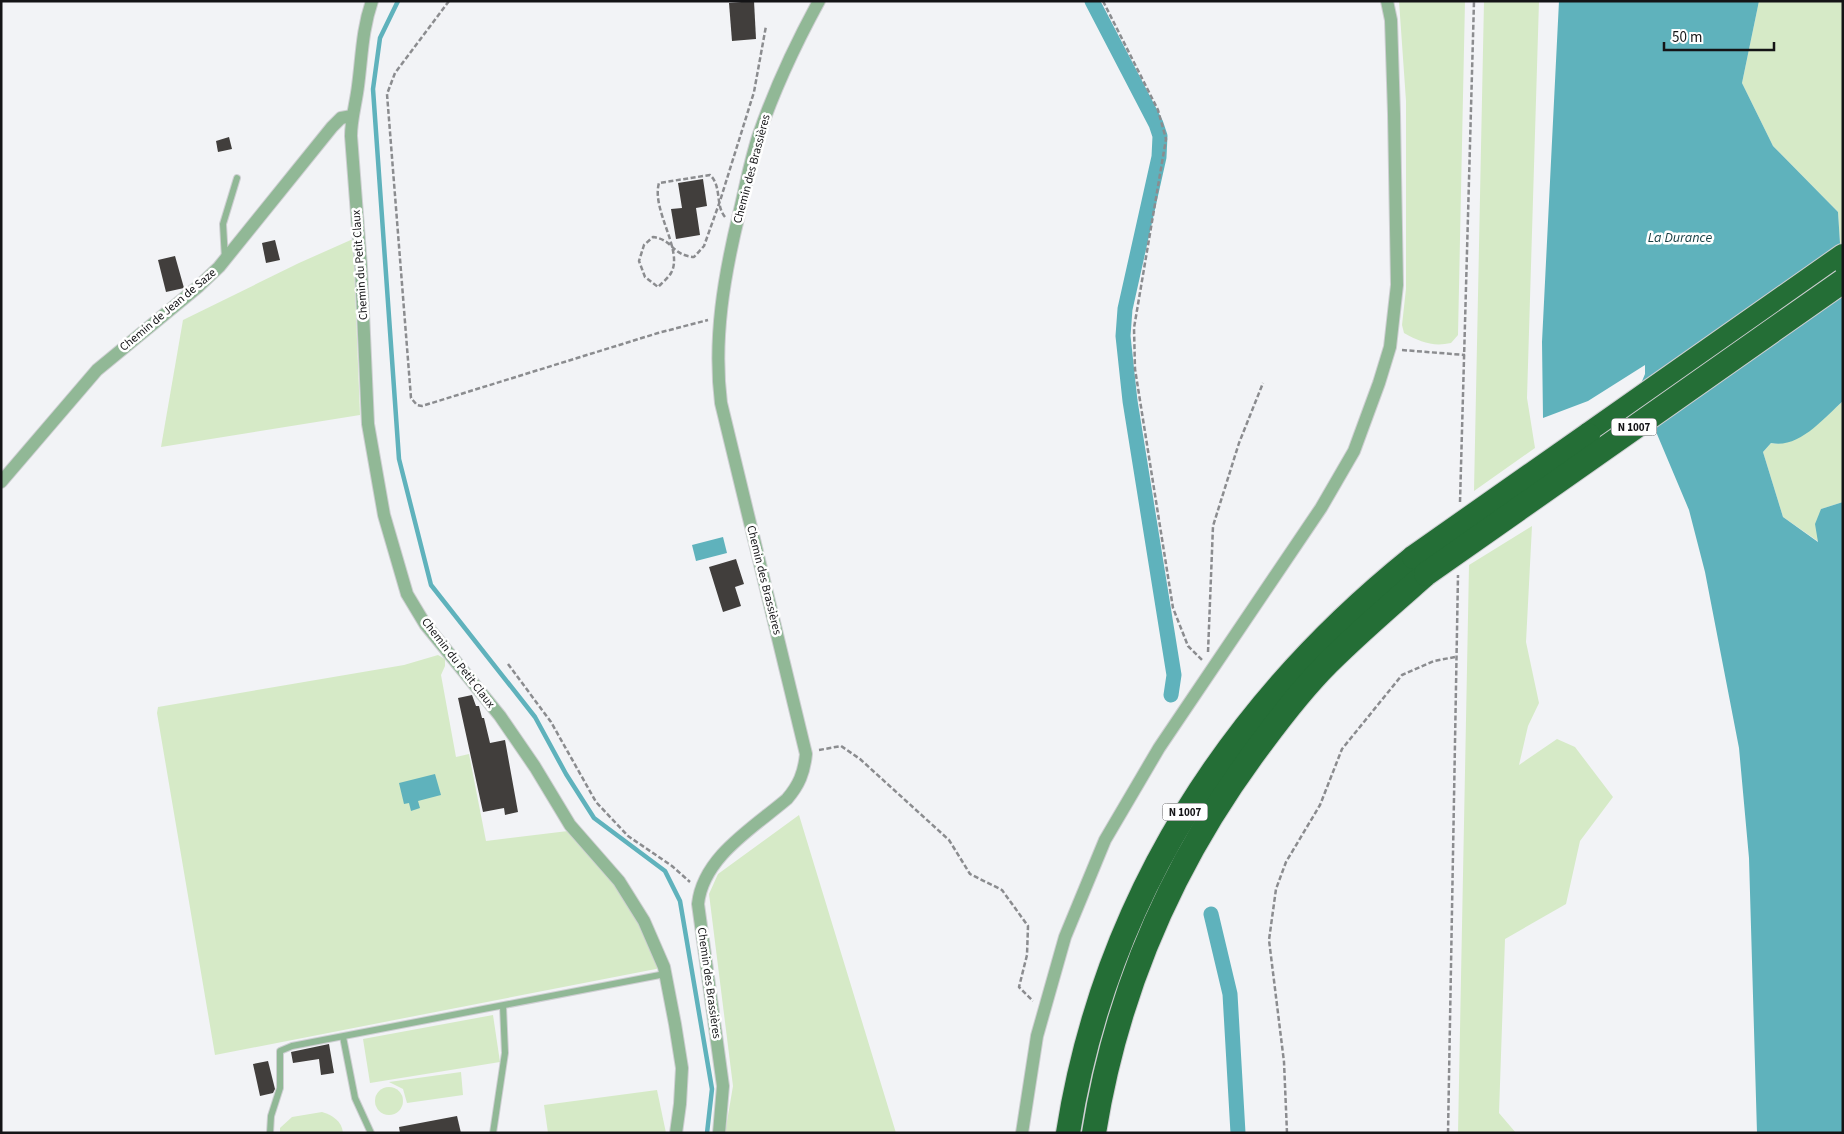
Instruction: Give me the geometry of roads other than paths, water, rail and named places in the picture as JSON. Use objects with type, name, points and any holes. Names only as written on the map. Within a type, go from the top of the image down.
[{"type":"highway","name":"N 1007","points":[[1094,1133],[1101,1089],[1130,987],[1149,937],[1200,834],[1229,786],[1291,704],[1420,565],[1843,256]]},
{"type":"highway","name":"N 1007","points":[[1068,1133],[1080,1069],[1102,988],[1140,898],[1176,827],[1242,729],[1275,688],[1338,622],[1843,281]]},
{"type":"street","name":"Chemin du Petit Claux","points":[[372,1],[364,27],[351,136],[361,267],[368,424],[384,515],[407,594],[425,624],[500,716],[535,767],[570,825],[619,881],[644,921],[665,974],[682,1068],[676,1133]]},
{"type":"street","name":"Chemin des Brassières","points":[[719,1133],[723,1086],[698,904],[699,894],[704,880],[716,861],[786,799],[795,788],[804,773],[806,754],[721,403],[717,373],[720,317],[735,230],[764,121],[784,70],[819,1]]},
{"type":"street","points":[[1022,1133],[1037,1036],[1046,1004],[1065,937],[1105,840],[1159,748],[1320,508],[1354,451],[1390,347],[1397,285],[1391,29],[1387,1]]},
{"type":"street","name":"Chemin de Jean de Saze","points":[[1,482],[97,370],[199,286],[225,260],[332,127],[341,118],[352,116]]},
{"type":"lane","points":[[225,260],[223,224],[237,178]]},
{"type":"lane","points":[[270,1133],[271,1116],[280,1088],[280,1051],[665,974]]},
{"type":"lane","points":[[493,1133],[505,1053],[503,1006]]},
{"type":"lane","points":[[343,1037],[356,1098],[371,1133]]},
{"type":"water","name":"La Durance","points":[[1559,1],[1759,1],[1742,83],[1773,146],[1838,212],[1843,289],[1843,401],[1801,437],[1781,444],[1771,443],[1763,452],[1783,517],[1818,542],[1815,524],[1821,509],[1843,502],[1843,1133],[1757,1133],[1749,858],[1739,748],[1705,572],[1689,510],[1646,408],[1640,386],[1645,374],[1645,365],[1588,401],[1543,418],[1542,342]]},
{"type":"water","points":[[723,537],[727,553],[696,561],[692,545]]},
{"type":"water","points":[[435,774],[441,795],[418,801],[420,808],[411,811],[409,803],[404,804],[399,783]]},
{"type":"waterway","points":[[398,1],[380,38],[373,89],[399,459],[431,585],[535,717],[566,774],[594,818],[665,871],[680,901],[712,1089],[707,1133]]},
{"type":"waterway","points":[[1092,1],[1156,124],[1160,136],[1159,157],[1125,309],[1123,336],[1130,401],[1174,675],[1171,695]]},
{"type":"waterway","points":[[1211,914],[1230,994],[1238,1133]]}]
